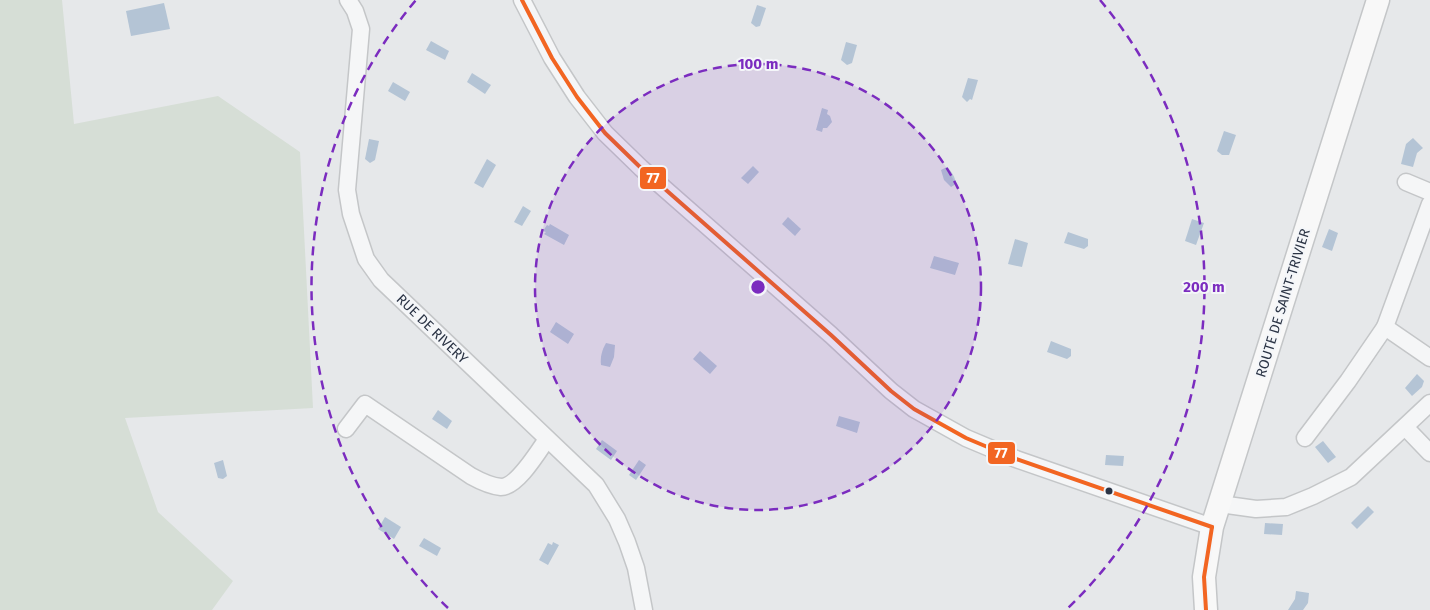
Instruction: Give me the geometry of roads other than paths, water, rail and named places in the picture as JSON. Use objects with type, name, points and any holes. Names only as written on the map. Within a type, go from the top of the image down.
[{"type":"main road","name":"ROUTE DE SAINT-TRIVIER","points":[[1206,610],[1204,577],[1212,527],[1378,0]]},
{"type":"street","name":"RUE DE RIVERY","points":[[348,0],[355,11],[361,29],[347,190],[351,214],[366,259],[388,286],[596,485],[617,519],[636,568],[644,610]]},
{"type":"street","points":[[522,0],[552,58],[577,97],[605,133],[641,168],[831,335],[891,391],[914,409],[966,438],[1016,459],[1212,527]]},
{"type":"street","points":[[1406,182],[1430,192]]},
{"type":"street","points":[[1305,438],[1348,381],[1385,327],[1430,204]]},
{"type":"street","points":[[1385,327],[1430,358]]},
{"type":"street","points":[[1220,504],[1256,509],[1286,507],[1313,496],[1351,477],[1430,403]]},
{"type":"street","points":[[346,429],[365,404],[471,476],[489,485],[503,487],[515,481],[547,440]]},
{"type":"street","points":[[1405,427],[1430,453]]},
{"type":"water","points":[[164,3],[170,29],[131,36],[126,11]]},
{"type":"water","points":[[757,5],[766,8],[760,26],[756,27],[751,23]]},
{"type":"water","points":[[431,41],[449,51],[445,60],[426,50]]},
{"type":"water","points":[[846,42],[857,45],[852,63],[847,65],[841,60]]},
{"type":"water","points":[[472,73],[491,85],[485,94],[467,82]]},
{"type":"water","points":[[968,78],[978,80],[972,100],[970,99],[967,102],[962,97]]},
{"type":"water","points":[[393,82],[410,92],[405,101],[388,91]]},
{"type":"water","points":[[822,108],[828,110],[827,114],[832,122],[827,128],[823,128],[822,132],[816,130]]},
{"type":"water","points":[[1224,131],[1236,135],[1229,155],[1222,155],[1217,151]]},
{"type":"water","points":[[1413,138],[1423,148],[1417,153],[1413,167],[1401,164],[1406,144]]},
{"type":"water","points":[[369,139],[379,141],[375,160],[370,163],[365,159]]},
{"type":"water","points":[[487,159],[496,165],[483,188],[474,183]]},
{"type":"water","points":[[753,166],[759,172],[748,184],[741,178]]},
{"type":"water","points":[[947,167],[956,181],[956,184],[951,187],[944,180],[941,170]]},
{"type":"water","points":[[523,206],[531,211],[522,226],[514,222]]},
{"type":"water","points":[[788,217],[801,229],[795,236],[782,224]]},
{"type":"water","points":[[1192,219],[1204,223],[1196,245],[1185,241]]},
{"type":"water","points":[[550,224],[569,235],[564,245],[544,234],[546,232],[543,231]]},
{"type":"water","points":[[1329,229],[1338,233],[1332,251],[1322,247]]},
{"type":"water","points":[[1068,232],[1088,239],[1088,246],[1084,249],[1064,243]]},
{"type":"water","points":[[1015,239],[1028,243],[1022,267],[1008,264]]},
{"type":"water","points":[[934,256],[959,263],[955,275],[930,268]]},
{"type":"water","points":[[556,322],[574,334],[568,344],[550,332]]},
{"type":"water","points":[[1051,341],[1071,349],[1071,356],[1067,359],[1047,352]]},
{"type":"water","points":[[606,343],[615,345],[614,357],[610,367],[601,365],[603,348]]},
{"type":"water","points":[[700,351],[717,366],[710,374],[693,359]]},
{"type":"water","points":[[1417,374],[1424,381],[1422,387],[1412,396],[1405,388]]},
{"type":"water","points":[[438,410],[452,421],[447,429],[432,419]]},
{"type":"water","points":[[839,416],[860,422],[857,433],[836,426]]},
{"type":"water","points":[[602,440],[617,451],[611,460],[596,449]]},
{"type":"water","points":[[1323,441],[1336,457],[1328,463],[1315,447]]},
{"type":"water","points":[[1106,455],[1124,456],[1123,466],[1105,465]]},
{"type":"water","points":[[223,460],[227,476],[223,479],[218,478],[214,463]]},
{"type":"water","points":[[639,460],[646,465],[636,480],[629,475]]},
{"type":"water","points":[[1368,506],[1374,512],[1357,529],[1351,523]]},
{"type":"water","points":[[385,517],[401,527],[394,539],[378,529]]},
{"type":"water","points":[[1265,523],[1283,524],[1282,535],[1264,534]]},
{"type":"water","points":[[424,538],[441,548],[437,556],[419,546]]},
{"type":"water","points":[[553,542],[559,545],[548,565],[539,560],[548,543],[552,545]]},
{"type":"water","points":[[1296,591],[1309,593],[1308,603],[1303,610],[1288,610],[1295,599]]}]
